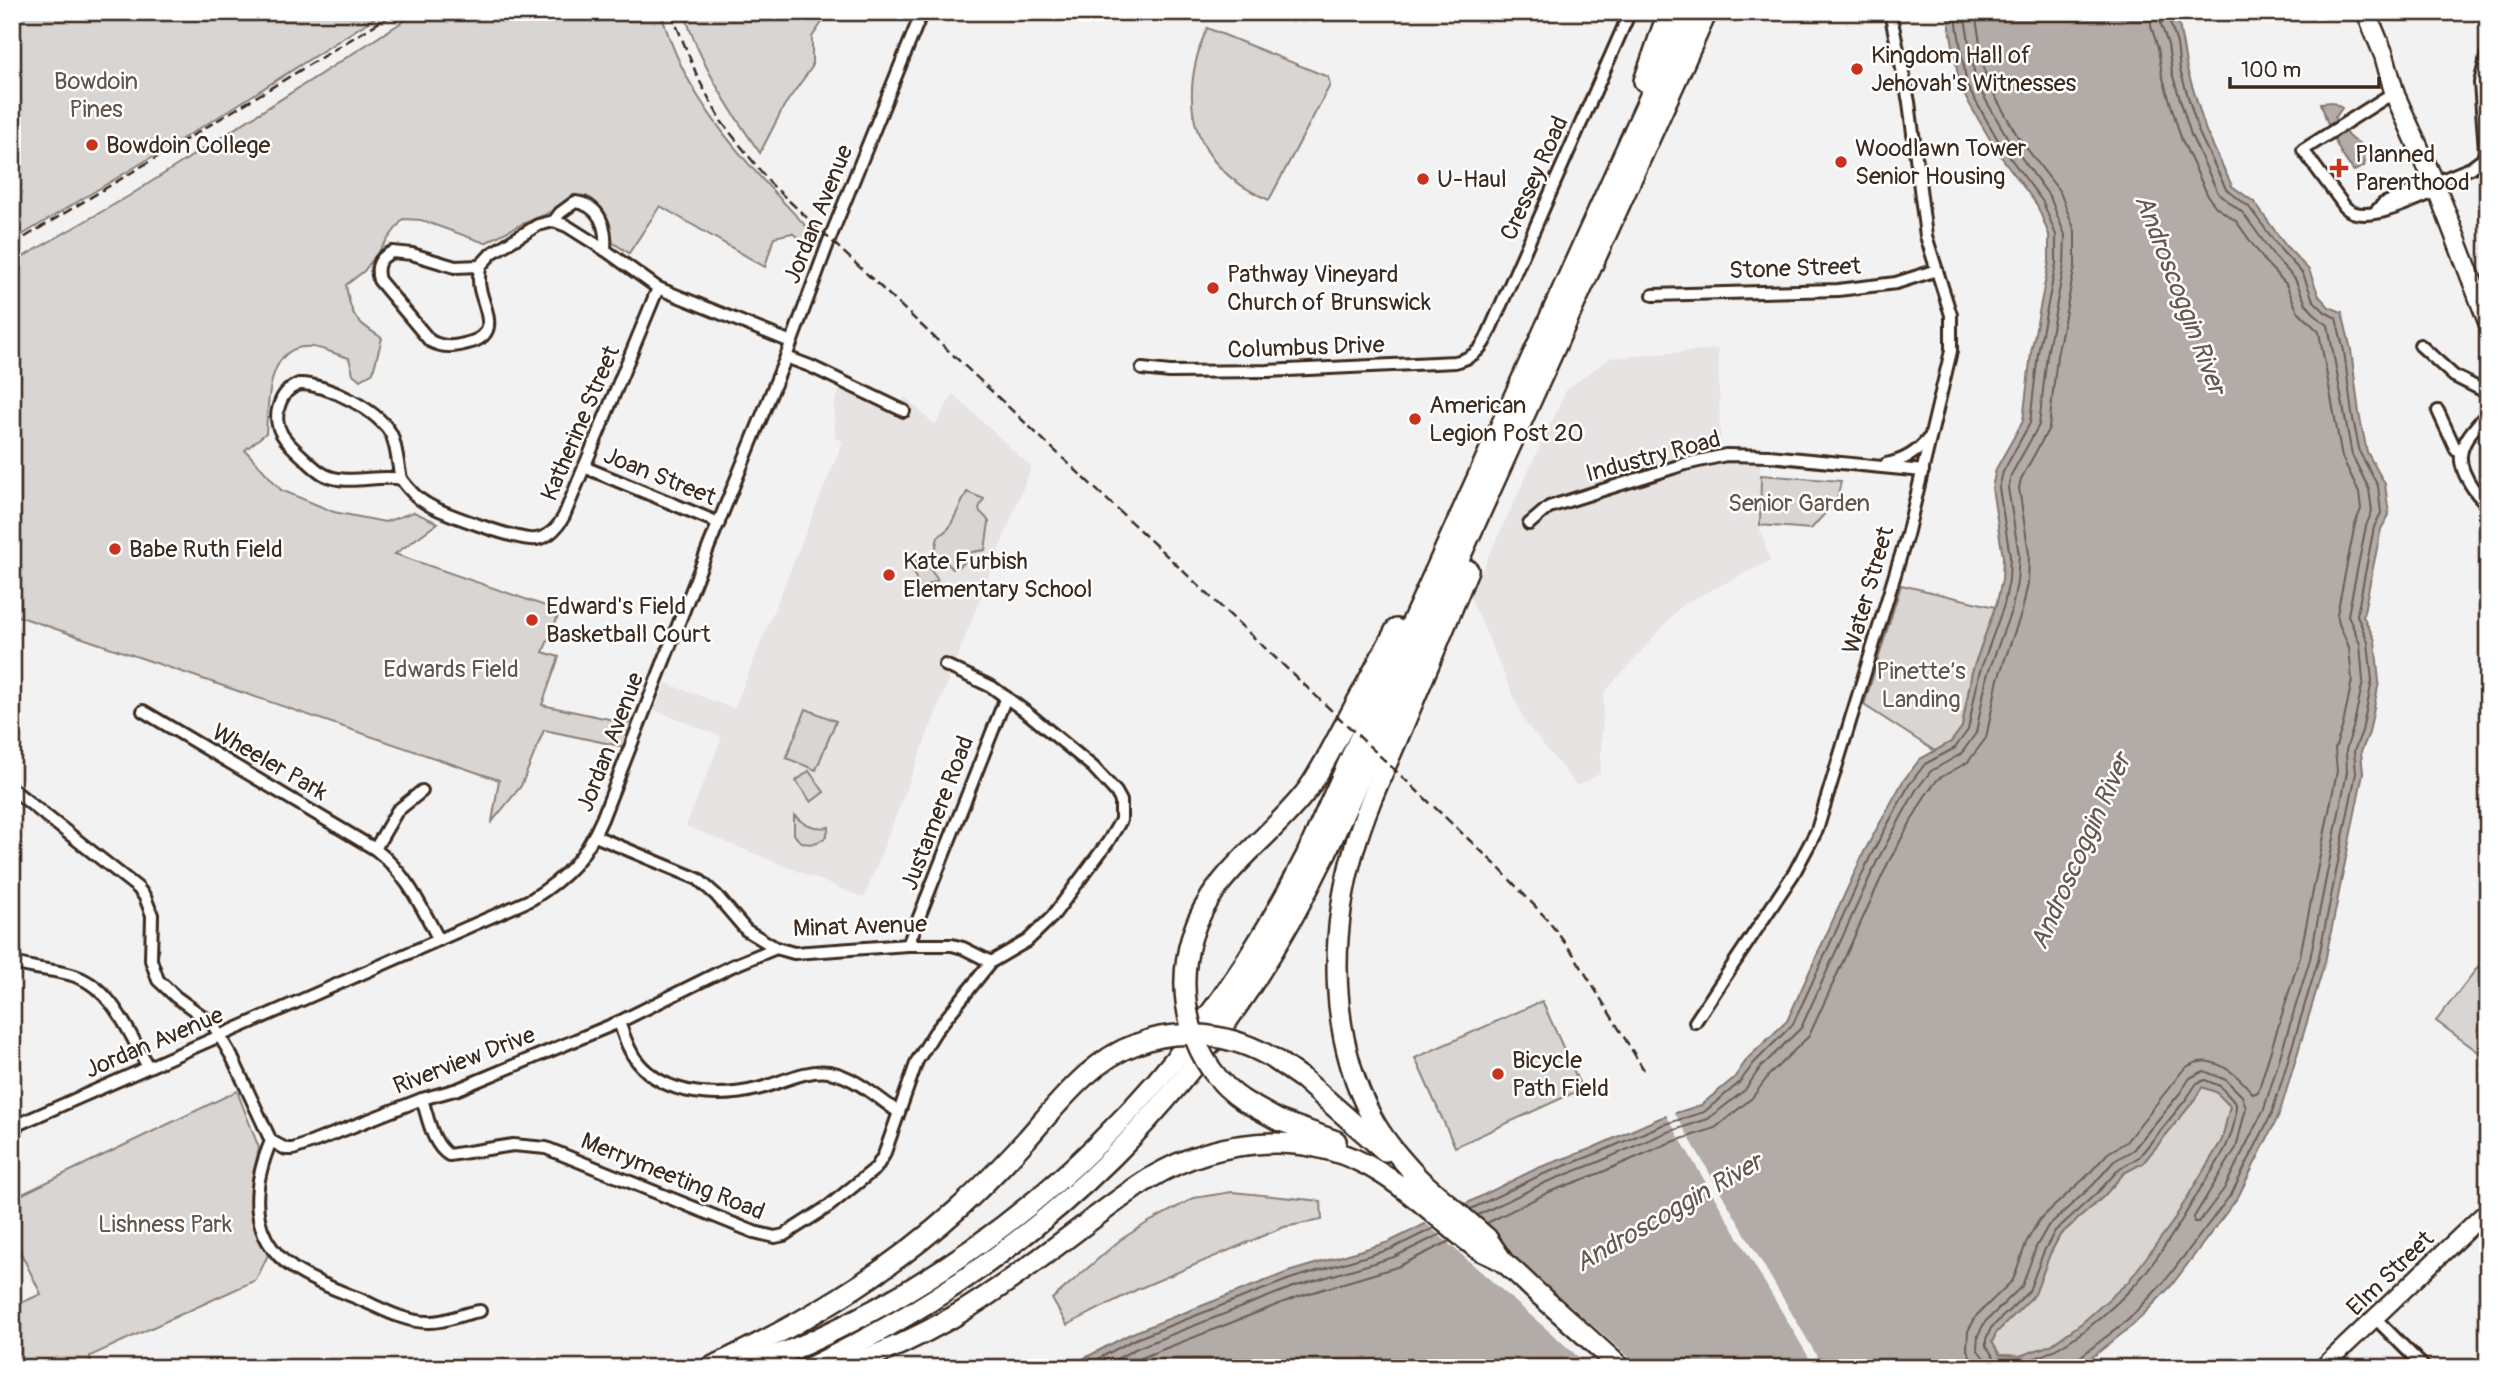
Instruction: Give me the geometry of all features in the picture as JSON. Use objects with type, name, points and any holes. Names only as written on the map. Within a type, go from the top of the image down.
[{"type":"highway","points":[[1629,143],[1629,124],[1668,12]]},
{"type":"highway","points":[[741,1368],[839,1328],[962,1256],[1046,1192],[1099,1144],[1148,1093],[1215,1009],[1279,909],[1325,815],[1688,12]]},
{"type":"highway","points":[[807,1368],[896,1323],[956,1285],[1014,1244],[1070,1198],[1120,1151],[1169,1097],[1214,1042],[1256,982],[1310,887],[1707,12]]},
{"type":"highway","points":[[1413,1185],[1372,1119],[1355,1081],[1349,1059],[1338,979],[1341,911],[1345,884],[1360,832],[1509,473],[1520,425]]},
{"type":"highway","points":[[1434,574],[1417,591],[1323,766],[1308,788],[1273,829],[1220,881],[1203,909],[1192,936],[1186,965],[1186,1005],[1198,1047],[1212,1072],[1232,1093],[1264,1114],[1368,1156],[1488,1238],[1502,1261],[1621,1368]]},
{"type":"highway","points":[[709,1368],[765,1342],[852,1290],[895,1260],[965,1202],[1081,1080],[1104,1061],[1137,1044],[1165,1037],[1206,1036],[1245,1045],[1274,1059],[1303,1079],[1413,1185]]},
{"type":"highway","points":[[843,1368],[907,1341],[953,1317],[1019,1273],[1148,1179],[1198,1156],[1247,1144],[1296,1144],[1357,1160],[1413,1185]]},
{"type":"main road","points":[[2366,12],[2384,55],[2395,95],[2436,187],[2488,321]]},
{"type":"main road","name":"Elm Street","points":[[2322,1368],[2488,1210]]},
{"type":"street","name":"Jordan Avenue","points":[[12,1127],[532,899],[557,884],[577,864],[595,836],[786,357],[830,237],[922,12]]},
{"type":"street","name":"Cressey Road","points":[[1471,356],[1486,339],[1630,12]]},
{"type":"street","name":"Water Street","points":[[1695,1022],[1794,873],[1817,830],[1883,619],[1948,369],[1952,333],[1947,296],[1924,227],[1911,115],[1890,12]]},
{"type":"street","points":[[2488,50],[2480,90],[2485,150],[2483,159],[2488,170]]},
{"type":"street","points":[[2395,95],[2385,98],[2303,150],[2353,214],[2375,212],[2383,204],[2436,187],[2471,169],[2483,159]]},
{"type":"street","points":[[554,221],[575,202],[587,203],[595,210],[604,228],[605,250]]},
{"type":"street","points":[[480,266],[455,267],[401,252],[384,256],[376,270],[379,280],[430,341],[441,347],[452,348],[478,339],[489,327],[479,279],[480,266],[492,253],[538,225],[554,221],[605,250],[658,288],[791,342]]},
{"type":"street","name":"Stone Street","points":[[1653,295],[1838,290],[1896,283],[1937,270]]},
{"type":"street","name":"Katherine Street","points":[[401,479],[424,503],[435,508],[512,535],[535,539],[545,536],[560,524],[658,288]]},
{"type":"street","points":[[2420,345],[2454,376],[2488,393]]},
{"type":"street","name":"Columbus Drive","points":[[1142,369],[1170,372],[1326,369],[1455,362],[1471,356]]},
{"type":"street","points":[[786,357],[904,411]]},
{"type":"street","points":[[299,384],[318,386],[350,400],[379,420],[392,437],[401,479],[346,479],[324,475],[282,436],[277,418],[290,387],[299,384]]},
{"type":"street","points":[[2438,411],[2456,450],[2461,452]]},
{"type":"street","points":[[2488,412],[2467,438],[2461,452],[2469,482],[2488,505]]},
{"type":"street","name":"Industry Road","points":[[1879,466],[1920,449],[1931,434]]},
{"type":"street","name":"Industry Road","points":[[1529,524],[1549,507],[1708,458],[1769,456],[1923,471]]},
{"type":"street","name":"Joan Street","points":[[584,467],[719,523]]},
{"type":"street","name":"Merrymeeting Road","points":[[422,1099],[437,1142],[449,1155],[513,1145],[546,1148],[718,1218],[775,1237],[784,1236],[801,1227],[876,1168],[884,1155],[917,1061],[925,1046],[978,975],[991,962],[1027,941],[1052,917],[1108,842],[1121,820],[1123,811],[1116,792],[1093,767],[1006,697],[981,681],[945,665]]},
{"type":"street","name":"Justamere Road","points":[[908,945],[1006,697]]},
{"type":"street","name":"Wheeler Park","points":[[144,711],[375,849],[390,861],[405,879],[439,940]]},
{"type":"street","points":[[12,789],[138,888],[145,897],[152,915],[151,960],[158,980],[212,1023],[221,1036],[271,1142],[258,1177],[258,1213],[268,1241],[290,1266],[410,1320],[430,1323],[480,1311]]},
{"type":"street","points":[[375,849],[397,811],[422,791]]},
{"type":"street","name":"Minat Avenue","points":[[595,836],[698,879],[716,895],[746,930],[776,948],[794,953],[908,945],[952,945],[991,962]]},
{"type":"street","name":"Riverview Drive","points":[[271,1142],[286,1149],[293,1149],[422,1099],[458,1089],[620,1022],[743,961],[776,948]]},
{"type":"street","points":[[12,962],[76,976],[96,988],[118,1014],[148,1067]]},
{"type":"street","points":[[620,1022],[629,1050],[643,1068],[674,1086],[708,1094],[730,1093],[807,1074],[827,1072],[849,1079],[898,1112]]},
{"type":"street","points":[[2375,1318],[2425,1368]]},
{"type":"shaded area","points":[[1718,349],[1721,463],[1760,464],[1759,525],[1770,561],[1683,604],[1604,693],[1600,774],[1577,786],[1525,722],[1470,596],[1567,389],[1610,358]]},
{"type":"shaded area","name":"Kate Furbish Elementary School","points":[[841,385],[898,409],[905,397],[935,425],[953,394],[1031,467],[864,898],[686,826],[722,737],[655,710],[666,683],[734,709],[843,441],[835,438],[834,405]]},
{"type":"green space","name":"Bowdoin Pines","points":[[12,12],[384,12],[220,116],[12,241]]},
{"type":"green space","name":"Edwards Field","points":[[418,12],[661,12],[673,47],[706,108],[748,163],[820,241],[812,248],[792,233],[774,237],[765,267],[660,206],[629,253],[612,242],[609,226],[595,202],[580,196],[571,198],[544,215],[485,243],[421,220],[403,219],[364,271],[346,285],[356,317],[382,338],[373,372],[360,380],[353,374],[349,358],[312,347],[297,348],[286,354],[278,364],[270,391],[266,433],[245,450],[281,490],[334,512],[385,522],[414,512],[438,523],[395,554],[560,611],[543,652],[559,657],[542,705],[633,724],[625,747],[544,730],[521,786],[492,822],[499,780],[12,614],[12,263],[129,196]]},
{"type":"green space","points":[[684,12],[829,12],[812,37],[812,67],[784,106],[760,153],[716,86],[698,50]]},
{"type":"green space","points":[[1207,28],[1328,77],[1330,85],[1269,200],[1243,186],[1222,170],[1207,151],[1197,129],[1192,106],[1193,81]]},
{"type":"green space","name":"Senior Garden","points":[[1761,475],[1841,481],[1837,500],[1811,529],[1760,525]]},
{"type":"green space","points":[[967,492],[984,499],[979,510],[989,522],[985,550],[972,552],[963,564],[953,569],[934,555],[938,537],[949,528]]},
{"type":"green space","points":[[907,556],[929,568],[938,580],[920,589]]},
{"type":"green space","name":"Pinette’s Landing","points":[[1901,585],[1995,607],[1972,672],[1962,727],[1951,742],[1935,751],[1864,705]]},
{"type":"green space","points":[[806,709],[836,721],[816,770],[786,758]]},
{"type":"green space","points":[[809,771],[824,792],[811,802],[796,781]]},
{"type":"green space","points":[[794,815],[810,826],[829,827],[826,837],[813,843],[801,842],[794,834]]},
{"type":"green space","points":[[2488,954],[2488,1059],[2436,1021]]},
{"type":"green space","name":"Bicycle Path Field","points":[[1542,1001],[1582,1089],[1455,1147],[1415,1058]]},
{"type":"green space","points":[[2202,1087],[2216,1092],[2230,1106],[2222,1140],[2172,1223],[2128,1283],[2082,1323],[2051,1345],[2020,1356],[2000,1355],[1992,1343],[1996,1333],[2035,1294],[2060,1235],[2104,1196],[2124,1173],[2143,1163]]},
{"type":"green space","name":"Lishness Park","points":[[237,1091],[259,1148],[252,1179],[252,1205],[262,1244],[268,1255],[256,1280],[90,1356],[92,1368],[12,1368],[12,1307],[41,1294],[12,1235],[12,1199]]},
{"type":"green space","points":[[1232,1192],[1321,1201],[1322,1220],[1284,1227],[1138,1289],[1067,1325],[1052,1299],[1120,1240],[1194,1198]]},
{"type":"water","name":"Androscoggin River","points":[[1949,12],[2177,12],[2187,69],[2206,131],[2232,186],[2254,202],[2286,246],[2309,270],[2319,296],[2329,307],[2342,312],[2351,350],[2367,452],[2385,484],[2389,515],[2381,529],[2363,616],[2375,640],[2379,682],[2369,733],[2361,752],[2363,773],[2325,962],[2279,1115],[2238,1197],[2171,1286],[2133,1325],[2076,1368],[1066,1368],[1130,1334],[1288,1272],[1389,1242],[1538,1168],[1590,1149],[1660,1118],[1701,1105],[1734,1078],[1748,1058],[1787,1021],[1864,852],[1903,781],[1920,759],[1951,742],[1962,727],[1972,672],[1997,602],[2002,579],[2003,557],[1992,488],[1996,469],[2023,421],[2031,353],[2049,262],[2049,235],[2037,205],[1997,151],[1960,88]],"holes":[[[2202,1087],[2216,1092],[2230,1106],[2222,1140],[2172,1223],[2128,1282],[2082,1323],[2051,1345],[2020,1356],[2000,1355],[1992,1342],[1996,1333],[2035,1294],[2060,1235],[2104,1196],[2124,1173],[2143,1163]]]},
{"type":"water","points":[[2332,102],[2342,108],[2335,118],[2349,137],[2360,144],[2364,166],[2354,171],[2338,147],[2321,103]]},
{"type":"pier","points":[[1673,1110],[1824,1368],[1815,1368],[1665,1113]]},
{"type":"pier","points":[[1457,1205],[1641,1368],[1591,1368],[1423,1221]]},
{"type":"railway","points":[[12,245],[396,12]]},
{"type":"railway","points":[[671,12],[698,78],[721,121],[770,183],[1496,865],[1547,919],[1574,955],[1644,1070]]},
{"type":"place","name":"Kingdom Hall of Jehovah's Witnesses","points":[[1857,69]]},
{"type":"place","name":"Bowdoin College","points":[[92,145]]},
{"type":"place","name":"Woodlawn Tower Senior Housing","points":[[1841,162]]},
{"type":"place","name":"Planned Parenthood","points":[[2339,168]]},
{"type":"place","name":"U-Haul","points":[[1423,179]]},
{"type":"place","name":"Pathway Vineyard Church of Brunswick","points":[[1213,288]]},
{"type":"place","name":"American Legion Post 20","points":[[1415,419]]},
{"type":"place","name":"Babe Ruth Field","points":[[115,549]]},
{"type":"place","name":"Kate Furbish Elementary School","points":[[889,575]]},
{"type":"place","name":"Edward's Field Basketball Court","points":[[532,620]]},
{"type":"place","name":"Bicycle Path Field","points":[[1498,1074]]}]
